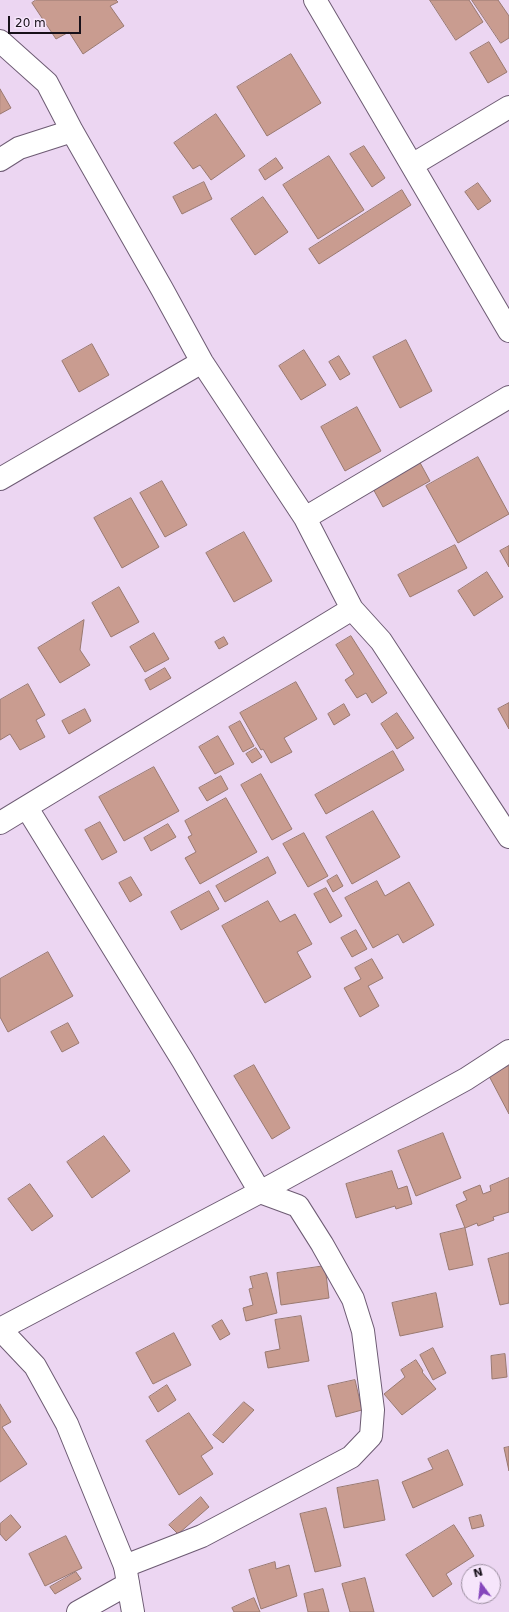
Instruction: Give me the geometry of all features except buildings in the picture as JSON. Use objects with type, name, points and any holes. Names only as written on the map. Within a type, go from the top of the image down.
[{"type":"street","points":[[314,0],[509,331]]},
{"type":"street","points":[[0,41],[47,83],[72,131],[202,362],[305,518],[352,609],[381,641],[509,837]]},
{"type":"street","points":[[412,165],[509,107]]},
{"type":"street","points":[[0,160],[20,148],[72,131]]},
{"type":"street","points":[[0,479],[202,362]]},
{"type":"street","points":[[305,518],[509,397]]},
{"type":"street","points":[[0,823],[27,808],[352,609]]},
{"type":"street","points":[[27,808],[183,1061],[260,1192],[298,1206],[322,1244],[353,1299],[363,1331],[373,1410],[371,1436],[351,1458],[126,1575],[78,1612]]},
{"type":"street","points":[[133,1612],[126,1575],[67,1424],[35,1366],[0,1329],[260,1192],[466,1079],[509,1051]]}]
